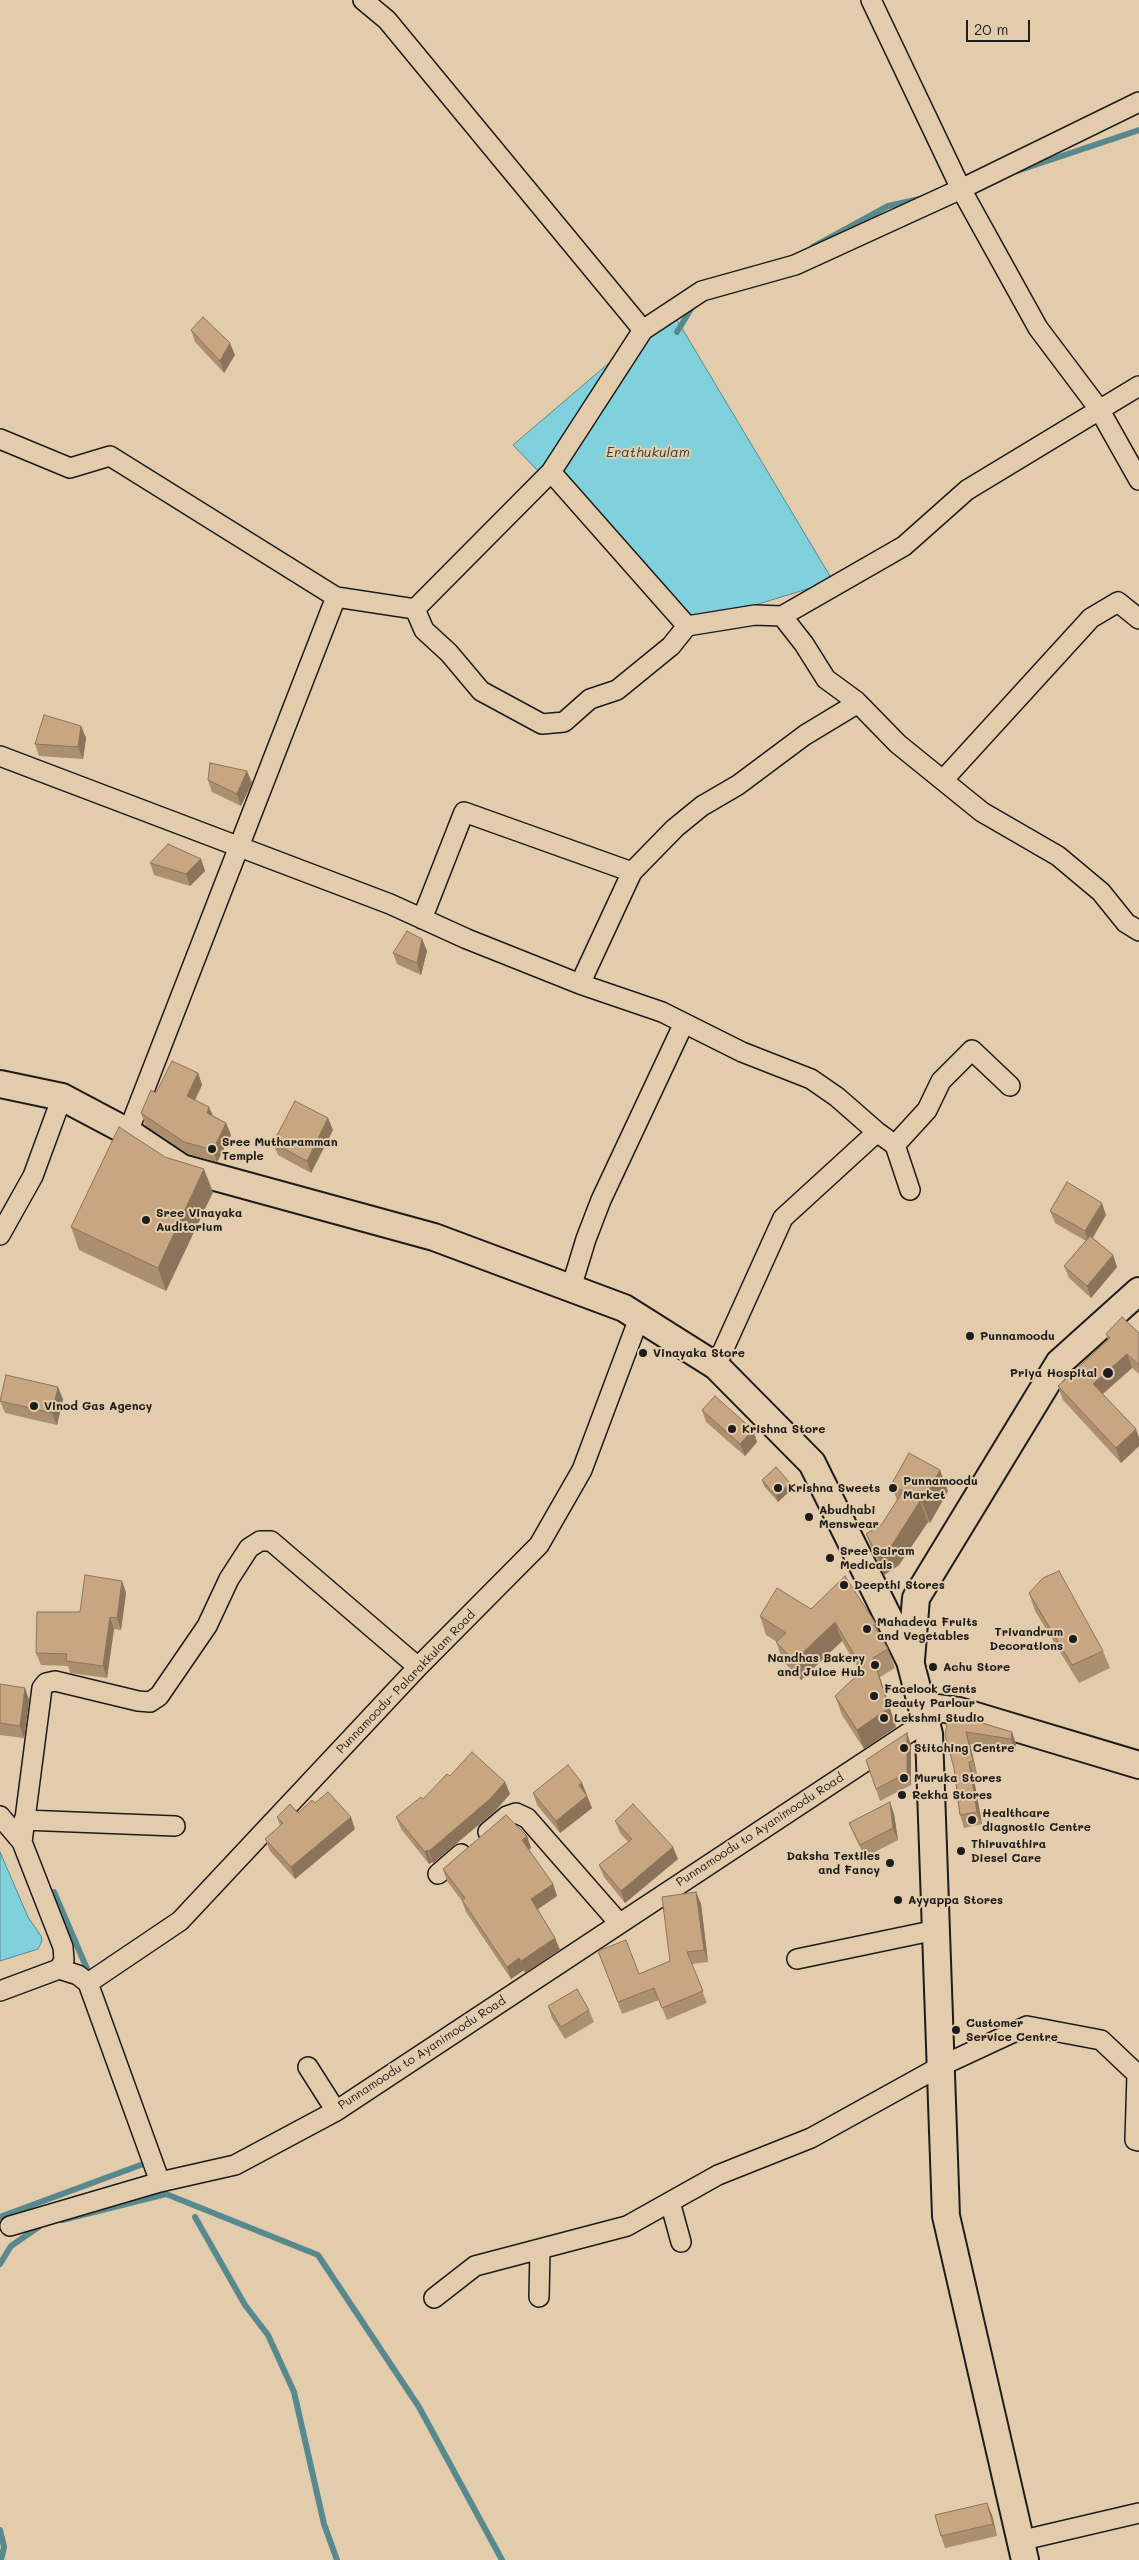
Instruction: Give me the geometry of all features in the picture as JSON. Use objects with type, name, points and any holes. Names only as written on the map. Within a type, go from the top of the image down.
[{"type":"main road","points":[[0,1084],[62,1097],[128,1132],[182,1168],[434,1237],[624,1308],[716,1366],[812,1463],[910,1661],[929,1734],[946,2216],[1023,2549]]},
{"type":"main road","points":[[910,1661],[916,1598],[1060,1363],[1139,1291]]},
{"type":"main road","points":[[924,1714],[959,1711],[1139,1765]]},
{"type":"street","points":[[363,0],[387,20],[643,330]]},
{"type":"street","points":[[871,0],[961,189],[1038,328],[1099,409],[1139,480]]},
{"type":"street","points":[[414,609],[551,472],[643,330],[702,291],[795,265],[961,189],[1139,102]]},
{"type":"street","points":[[414,609],[424,630],[449,653],[481,691],[542,724],[564,722],[590,699],[617,690],[671,646],[687,626],[756,615],[782,616],[904,546],[967,490],[1139,386]]},
{"type":"street","points":[[0,439],[70,468],[110,456],[336,597],[414,609]]},
{"type":"street","points":[[551,472],[687,626]]},
{"type":"street","points":[[128,1132],[336,597]]},
{"type":"street","points":[[944,779],[1091,618],[1118,602],[1139,620]]},
{"type":"street","points":[[782,616],[804,644],[826,679],[858,703],[898,744],[944,779],[982,812],[1058,856],[1101,892],[1126,922],[1139,931]]},
{"type":"street","points":[[580,984],[632,872],[675,828],[702,806],[738,785],[805,735],[858,703]]},
{"type":"street","points":[[0,756],[238,846],[580,984],[662,1012],[742,1052],[811,1079],[837,1097],[895,1145],[910,1190]]},
{"type":"street","points":[[422,919],[464,812],[632,872]]},
{"type":"street","points":[[571,1288],[586,1239],[601,1200],[684,1024]]},
{"type":"street","points":[[895,1145],[927,1110],[941,1081],[972,1050],[1010,1086]]},
{"type":"street","points":[[0,1235],[32,1176],[62,1097]]},
{"type":"street","points":[[716,1366],[783,1218],[877,1132]]},
{"type":"street","name":"Punnamoodu- Palarakkulam Road","points":[[94,1979],[180,1921],[418,1668],[539,1545],[582,1470],[639,1318]]},
{"type":"street","points":[[22,1842],[42,1688],[46,1683],[55,1682],[138,1701],[150,1702],[159,1696],[207,1626],[229,1579],[249,1548],[260,1541],[271,1541],[418,1668]]},
{"type":"street","name":"Punnamoodu to Ayanimoodu Road","points":[[10,2226],[160,2182],[234,2165],[336,2111],[619,1924],[924,1714]]},
{"type":"street","points":[[438,1874],[507,1816],[516,1813],[526,1818],[536,1828],[619,1924]]},
{"type":"street","points":[[0,1816],[22,1842],[63,1946],[64,1960],[59,1969]]},
{"type":"street","points":[[24,1820],[175,1826]]},
{"type":"street","points":[[797,1959],[936,1930]]},
{"type":"street","points":[[0,1991],[59,1969],[94,1979],[160,2182]]},
{"type":"street","points":[[434,2298],[475,2266],[627,2226],[718,2175],[811,2138],[941,2066],[1027,2026],[1101,2040],[1136,2074],[1135,2140],[1139,2141]]},
{"type":"street","points":[[308,2067],[336,2111]]},
{"type":"street","points":[[670,2202],[681,2242]]},
{"type":"street","points":[[539,2296],[540,2250]]},
{"type":"street","points":[[1023,2549],[1032,2538],[1139,2513]]},
{"type":"water","name":"Erathukulam","points":[[671,310],[833,581],[687,626],[513,445]]},
{"type":"water","points":[[0,1852],[28,1917],[41,1936],[42,1941],[38,1949],[0,1961]]},
{"type":"building","points":[[203,317],[230,343],[220,361],[191,330]]},
{"type":"building","points":[[44,715],[81,726],[78,747],[35,744]]},
{"type":"building","points":[[210,763],[247,771],[237,794],[208,780]]},
{"type":"building","points":[[168,844],[201,859],[186,874],[150,863]]},
{"type":"building","points":[[407,931],[422,939],[417,963],[393,953]]},
{"type":"building","points":[[172,1061],[198,1073],[187,1096],[209,1107],[207,1113],[226,1123],[213,1150],[184,1142],[141,1113],[151,1090],[156,1093]]},
{"type":"building","points":[[295,1101],[328,1118],[307,1161],[273,1143]]},
{"type":"building","name":"Sree Vinayaka Auditorium","points":[[119,1127],[165,1157],[204,1169],[158,1268],[71,1227]]},
{"type":"building","points":[[1067,1182],[1102,1203],[1085,1231],[1050,1211]]},
{"type":"building","points":[[1090,1236],[1113,1255],[1087,1286],[1064,1266]]},
{"type":"building","points":[[1122,1317],[1139,1333],[1139,1365],[1127,1354],[1093,1384],[1136,1429],[1116,1448],[1058,1386],[1110,1338],[1106,1334]]},
{"type":"building","points":[[6,1375],[58,1387],[52,1413],[0,1401]]},
{"type":"building","points":[[715,1396],[753,1430],[740,1444],[702,1410]]},
{"type":"building","points":[[909,1453],[940,1470],[922,1502],[920,1501],[892,1545],[877,1554],[866,1534],[882,1524],[903,1491],[891,1485]]},
{"type":"building","name":"Krishna Sweets","points":[[776,1467],[790,1483],[776,1496],[762,1480]]},
{"type":"building","name":"Trivandrum Decorations","points":[[1059,1571],[1103,1651],[1072,1665],[1029,1593],[1043,1578]]},
{"type":"building","points":[[85,1575],[122,1581],[117,1618],[110,1617],[103,1666],[66,1661],[67,1654],[36,1653],[37,1612],[80,1612]]},
{"type":"building","points":[[845,1576],[876,1624],[874,1625],[888,1649],[873,1658],[889,1708],[857,1730],[835,1696],[863,1670],[835,1622],[794,1661],[776,1642],[786,1633],[760,1616],[777,1588],[811,1609]]},
{"type":"building","points":[[0,1684],[25,1688],[20,1726],[0,1723]]},
{"type":"building","points":[[949,1713],[1012,1732],[1011,1739],[966,1732],[973,1761],[969,1762],[977,1812],[960,1815],[954,1768],[945,1735]]},
{"type":"building","points":[[907,1733],[907,1773],[876,1789],[866,1760]]},
{"type":"building","points":[[472,1752],[505,1782],[490,1799],[429,1851],[425,1852],[396,1817],[421,1797],[423,1799],[447,1774],[450,1776]]},
{"type":"building","points":[[568,1765],[582,1783],[579,1785],[587,1796],[556,1821],[533,1793]]},
{"type":"building","points":[[328,1792],[351,1817],[291,1867],[265,1839],[283,1823],[277,1817],[290,1804],[298,1813],[312,1800],[315,1803]]},
{"type":"building","points":[[890,1802],[893,1828],[860,1845],[849,1823]]},
{"type":"building","points":[[633,1804],[673,1847],[621,1891],[599,1865],[632,1839],[615,1821]]},
{"type":"building","points":[[506,1815],[527,1836],[522,1840],[553,1884],[531,1899],[555,1938],[521,1961],[519,1958],[507,1967],[462,1900],[465,1898],[443,1869]]},
{"type":"building","points":[[696,1892],[704,1950],[687,1952],[703,1991],[662,2008],[654,1988],[618,2002],[598,1951],[626,1940],[639,1974],[670,1961],[662,1897]]},
{"type":"building","points":[[577,1989],[589,2010],[561,2027],[548,2006]]},
{"type":"building","points":[[987,2503],[993,2524],[941,2536],[935,2515]]},
{"type":"waterway","points":[[1017,171],[1139,130]]},
{"type":"waterway","points":[[813,247],[888,206],[924,198]]},
{"type":"waterway","points":[[677,332],[694,304]]},
{"type":"waterway","points":[[54,1892],[91,1978]]},
{"type":"waterway","points":[[0,2217],[146,2163]]},
{"type":"waterway","points":[[62,2220],[166,2194],[318,2255],[419,2407],[502,2560]]},
{"type":"waterway","points":[[195,2217],[245,2305],[268,2335],[294,2392],[324,2524],[337,2560]]},
{"type":"waterway","points":[[0,2264],[11,2246],[40,2226]]},
{"type":"waterway","points":[[0,2530],[4,2547],[1,2560]]},
{"type":"place","name":"Sree Mutharamman Temple","points":[[212,1149]]},
{"type":"place","name":"Sree Vinayaka Auditorium","points":[[146,1220]]},
{"type":"place","name":"Punnamoodu","points":[[970,1336]]},
{"type":"place","name":"Vinayaka Store","points":[[643,1353]]},
{"type":"place","name":"Priya Hospital","points":[[1108,1373]]},
{"type":"place","name":"Vinod Gas Agency","points":[[34,1406]]},
{"type":"place","name":"Krishna Store","points":[[732,1429]]},
{"type":"place","name":"Krishna Sweets","points":[[778,1488]]},
{"type":"place","name":"Punnamoodu Market","points":[[893,1488]]},
{"type":"place","name":"Abudhabi Menswear","points":[[809,1517]]},
{"type":"place","name":"Sree Sairam Medicals","points":[[830,1558]]},
{"type":"place","name":"Deepthi Stores","points":[[844,1585]]},
{"type":"place","name":"Mahadeva Fruits and Vegetables","points":[[867,1629]]},
{"type":"place","name":"Trivandrum Decorations","points":[[1073,1639]]},
{"type":"place","name":"Nandhas Bakery and Juice Hub","points":[[875,1665]]},
{"type":"place","name":"Achu Store","points":[[933,1667]]},
{"type":"place","name":"Facelook Gents Beauty Parlour","points":[[874,1696]]},
{"type":"place","name":"Lekshmi Studio","points":[[884,1718]]},
{"type":"place","name":"Stitching Centre","points":[[904,1748]]},
{"type":"place","name":"Muruka Stores","points":[[904,1778]]},
{"type":"place","name":"Rekha Stores","points":[[902,1795]]},
{"type":"place","name":"Healthcare diagnostic Centre","points":[[972,1820]]},
{"type":"place","name":"Thiruvathira Diesel Care","points":[[961,1851]]},
{"type":"place","name":"Daksha Textiles and Fancy","points":[[890,1863]]},
{"type":"place","name":"Ayyappa Stores","points":[[898,1900]]},
{"type":"place","name":"Customer Service Centre","points":[[956,2030]]}]
